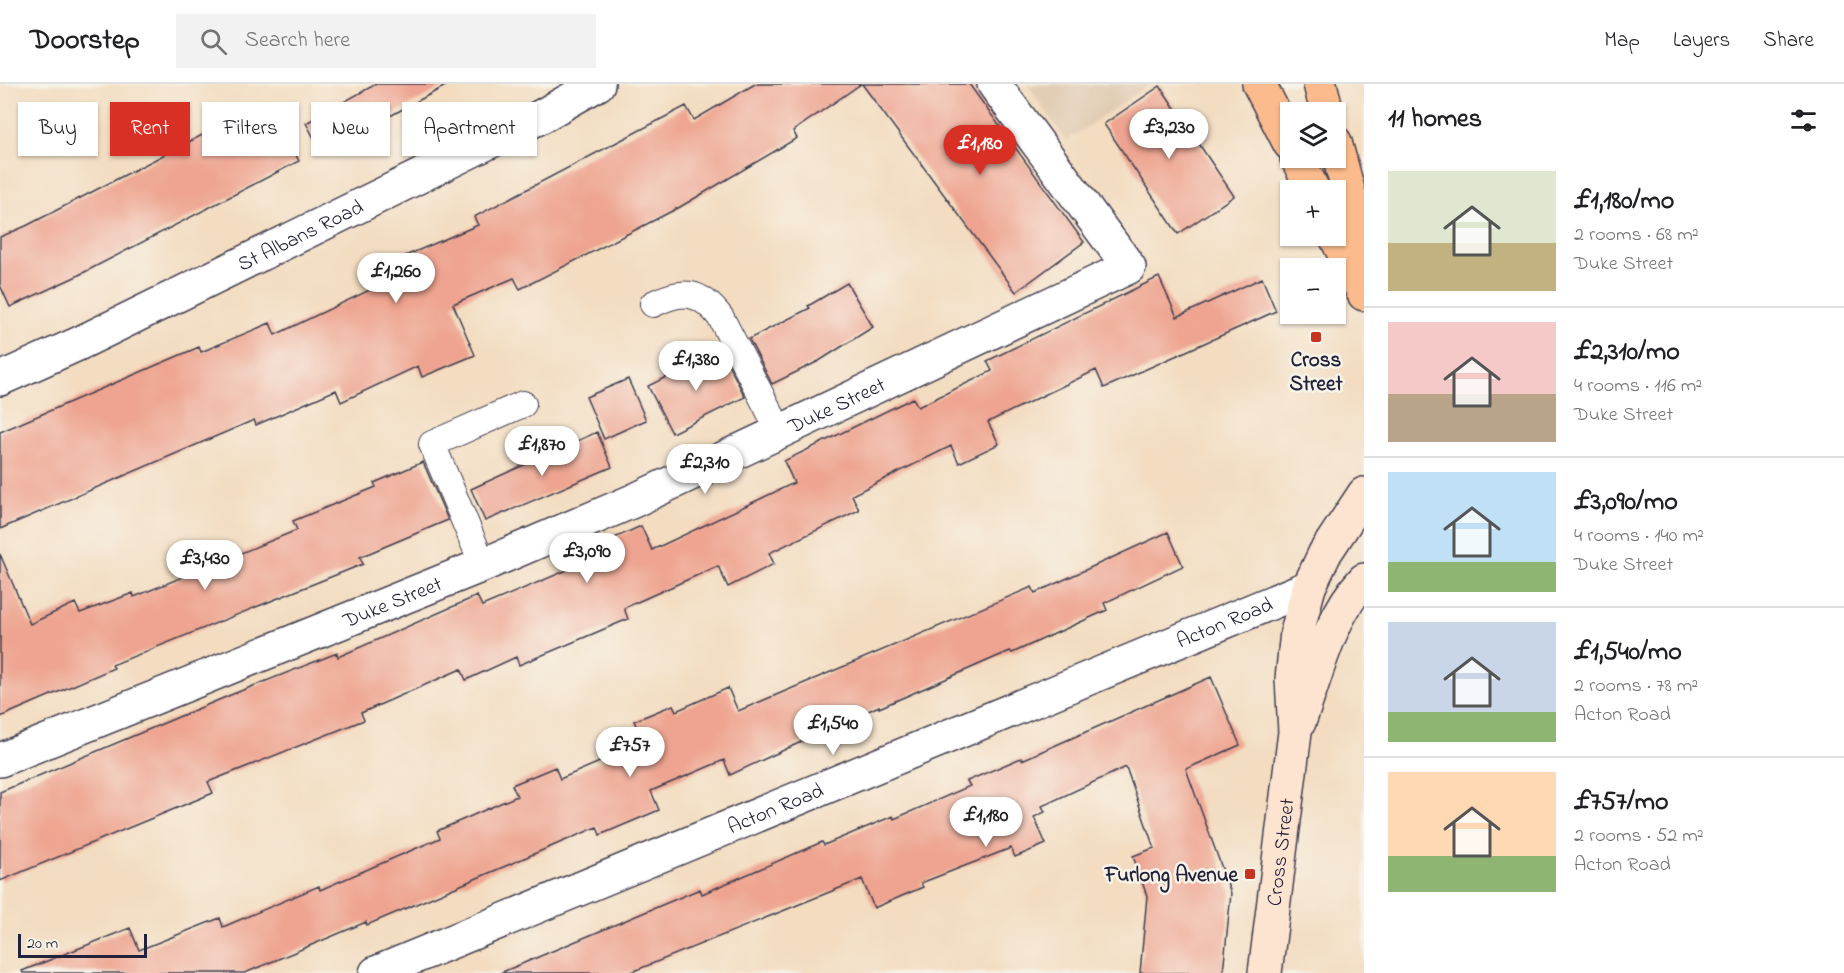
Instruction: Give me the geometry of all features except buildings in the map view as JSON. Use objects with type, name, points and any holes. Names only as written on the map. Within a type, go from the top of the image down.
[{"type":"highway","points":[[1259,84],[1280,125]]},
{"type":"highway","points":[[1320,84],[1324,102]]},
{"type":"highway","points":[[1342,168],[1364,248]]},
{"type":"highway","points":[[1340,246],[1364,294]]},
{"type":"street","name":"St Albans Road","points":[[0,379],[80,343],[530,122],[598,84]]},
{"type":"street","name":"Duke Street","points":[[0,760],[483,565],[633,501],[1129,267],[994,84]]},
{"type":"street","name":"Cross Street","points":[[1265,973],[1295,732],[1292,679],[1297,632],[1309,587],[1341,526],[1364,495]]},
{"type":"street","points":[[1309,587],[1364,570]]},
{"type":"street","name":"Cross Street","points":[[1295,732],[1332,628],[1353,592],[1364,580]]},
{"type":"street","name":"Acton Road","points":[[376,973],[1309,587]]},
{"type":"lane","points":[[653,304],[672,294],[681,293],[692,294],[712,306],[721,318],[780,432]]},
{"type":"lane","points":[[483,565],[432,444],[523,404]]},
{"type":"shaded area","points":[[1027,84],[1150,84],[1066,141]]},
{"type":"place","name":"Cross Street","points":[[1316,337]]},
{"type":"place","name":"Furlong Avenue","points":[[1250,874]]}]
